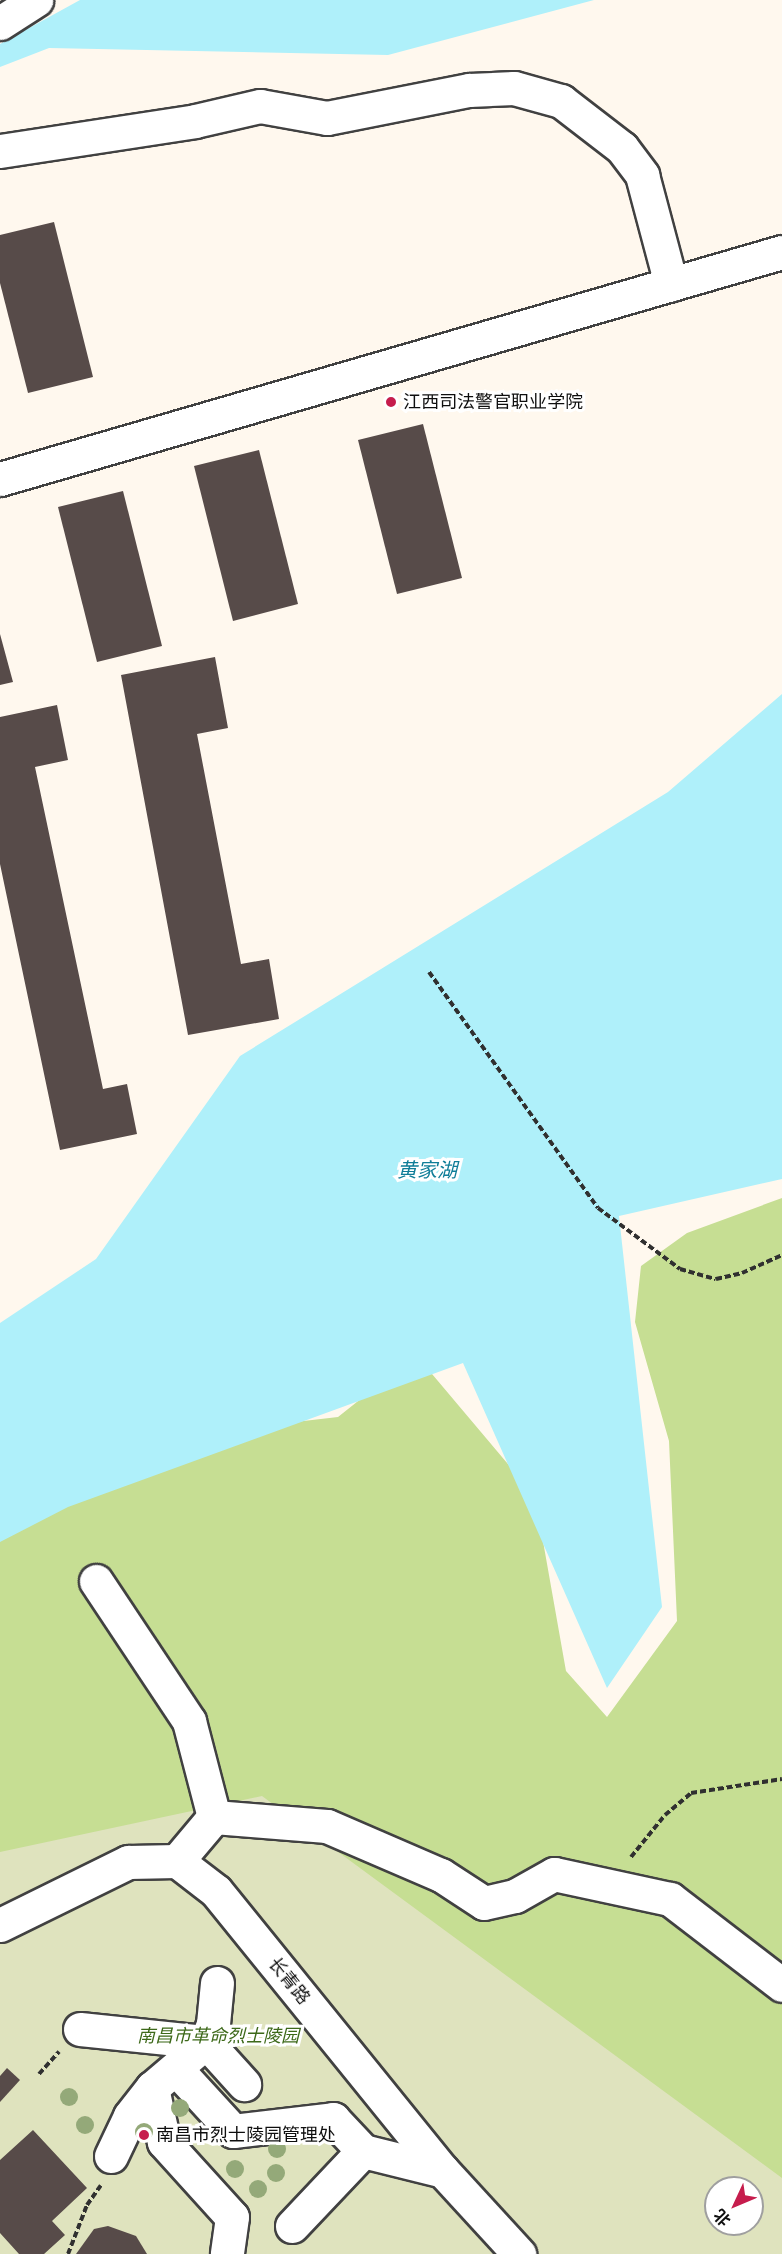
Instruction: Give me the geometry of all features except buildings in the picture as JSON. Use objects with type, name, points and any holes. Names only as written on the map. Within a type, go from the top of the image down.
[{"type":"street","points":[[0,23],[36,0]]},
{"type":"street","points":[[0,151],[195,121],[260,106],[327,118],[447,94],[514,88],[561,101],[622,148],[642,175],[671,284]]},
{"type":"street","points":[[0,480],[782,252]]},
{"type":"street","points":[[96,1581],[189,1721],[214,1817]]},
{"type":"street","points":[[0,1925],[128,1862],[177,1861],[214,1817]]},
{"type":"street","points":[[214,1817],[327,1826],[441,1875],[484,1903],[515,1896],[554,1874],[610,1883],[670,1899],[746,1961],[782,1985]]},
{"type":"street","name":"长青路","points":[[177,1861],[216,1891],[443,2171],[519,2254]]},
{"type":"street","points":[[111,2156],[130,2116],[164,2079],[206,2042],[213,2024],[217,1983]]},
{"type":"street","points":[[80,2029],[206,2042],[244,2084]]},
{"type":"street","points":[[164,2079],[233,2131],[333,2119],[363,2151],[443,2171]]},
{"type":"street","points":[[164,2079],[164,2142],[232,2217],[227,2254]]},
{"type":"street","points":[[292,2226],[363,2151]]},
{"type":"path","points":[[429,972],[598,1208],[680,1269],[716,1279],[742,1273],[782,1255]]},
{"type":"path","points":[[610,1883],[665,1815],[691,1793],[782,1779]]},
{"type":"path","points":[[68,2254],[87,2205],[104,2181],[111,2156]]},
{"type":"green space","points":[[782,1198],[782,2254],[0,2254],[0,1487],[104,1444],[338,1417],[416,1355],[535,1496],[566,1671],[607,1717],[677,1621],[669,1441],[635,1322],[641,1266],[687,1233]]},
{"type":"green space","name":"南昌市革命烈士陵园","points":[[262,1796],[782,2178],[782,2254],[0,2254],[0,1852]]},
{"type":"water","points":[[80,0],[594,0],[388,55],[49,48],[0,67],[0,44]]},
{"type":"water","name":"黄家湖","points":[[782,694],[782,1179],[619,1216],[662,1607],[607,1688],[463,1363],[68,1507],[0,1542],[0,1323],[96,1259],[240,1056],[668,792]]},
{"type":"place","name":"江西司法警官职业学院","points":[[391,402]]},
{"type":"place","name":"南昌市烈士陵园管理处","points":[[144,2135]]}]
